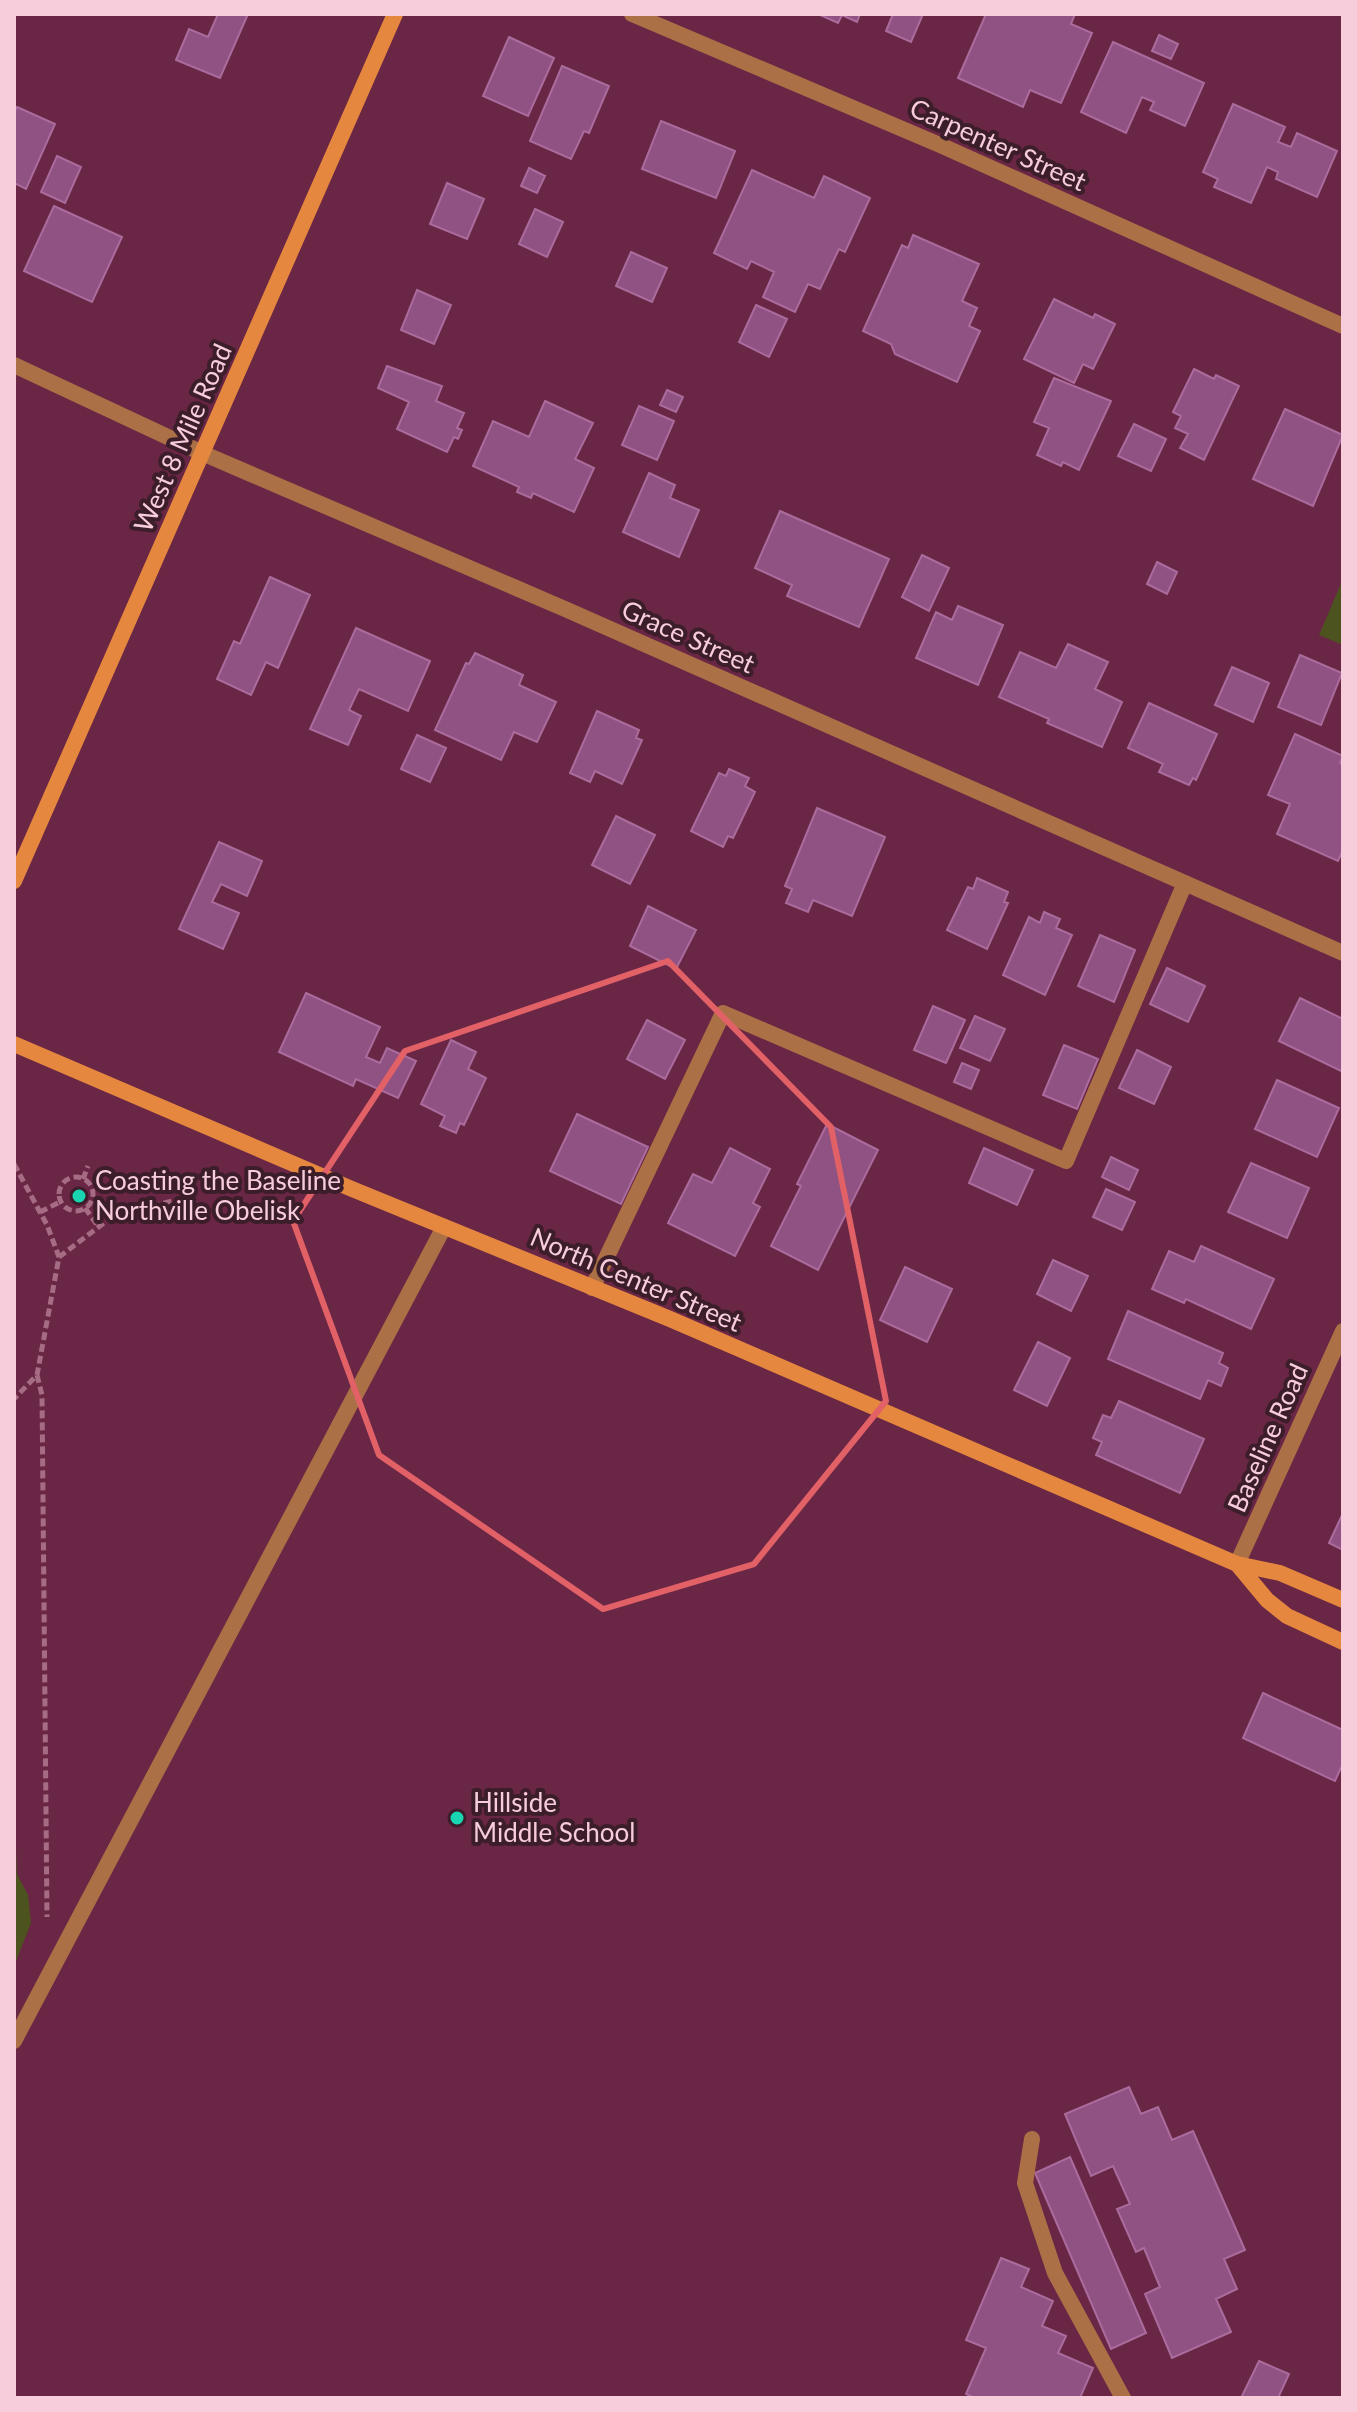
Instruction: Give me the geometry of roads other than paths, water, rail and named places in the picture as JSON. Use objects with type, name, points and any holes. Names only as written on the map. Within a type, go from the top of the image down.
[{"type":"main road","name":"West 8 Mile Road","points":[[14,881],[395,14]]},
{"type":"main road","name":"North Center Street","points":[[14,1044],[1237,1564],[1280,1573],[1343,1600]]},
{"type":"main road","name":"North Center Street","points":[[1237,1564],[1267,1600],[1287,1616],[1343,1642]]},
{"type":"street","name":"Carpenter Street","points":[[632,14],[940,145],[1343,326]]},
{"type":"street","name":"Grace Street","points":[[14,365],[202,453],[580,615],[1343,953]]},
{"type":"street","points":[[592,1288],[723,1013],[1066,1161],[1185,883]]},
{"type":"street","points":[[14,2041],[444,1227]]},
{"type":"street","name":"Baseline Road","points":[[1237,1564],[1343,1331]]},
{"type":"street","points":[[1032,2139],[1025,2183],[1055,2273],[1123,2398]]},
{"type":"place","name":"Coasting the Baseline Northville Obelisk","points":[[79,1196]]},
{"type":"place","name":"Hillside Middle School","points":[[457,1818]]}]
